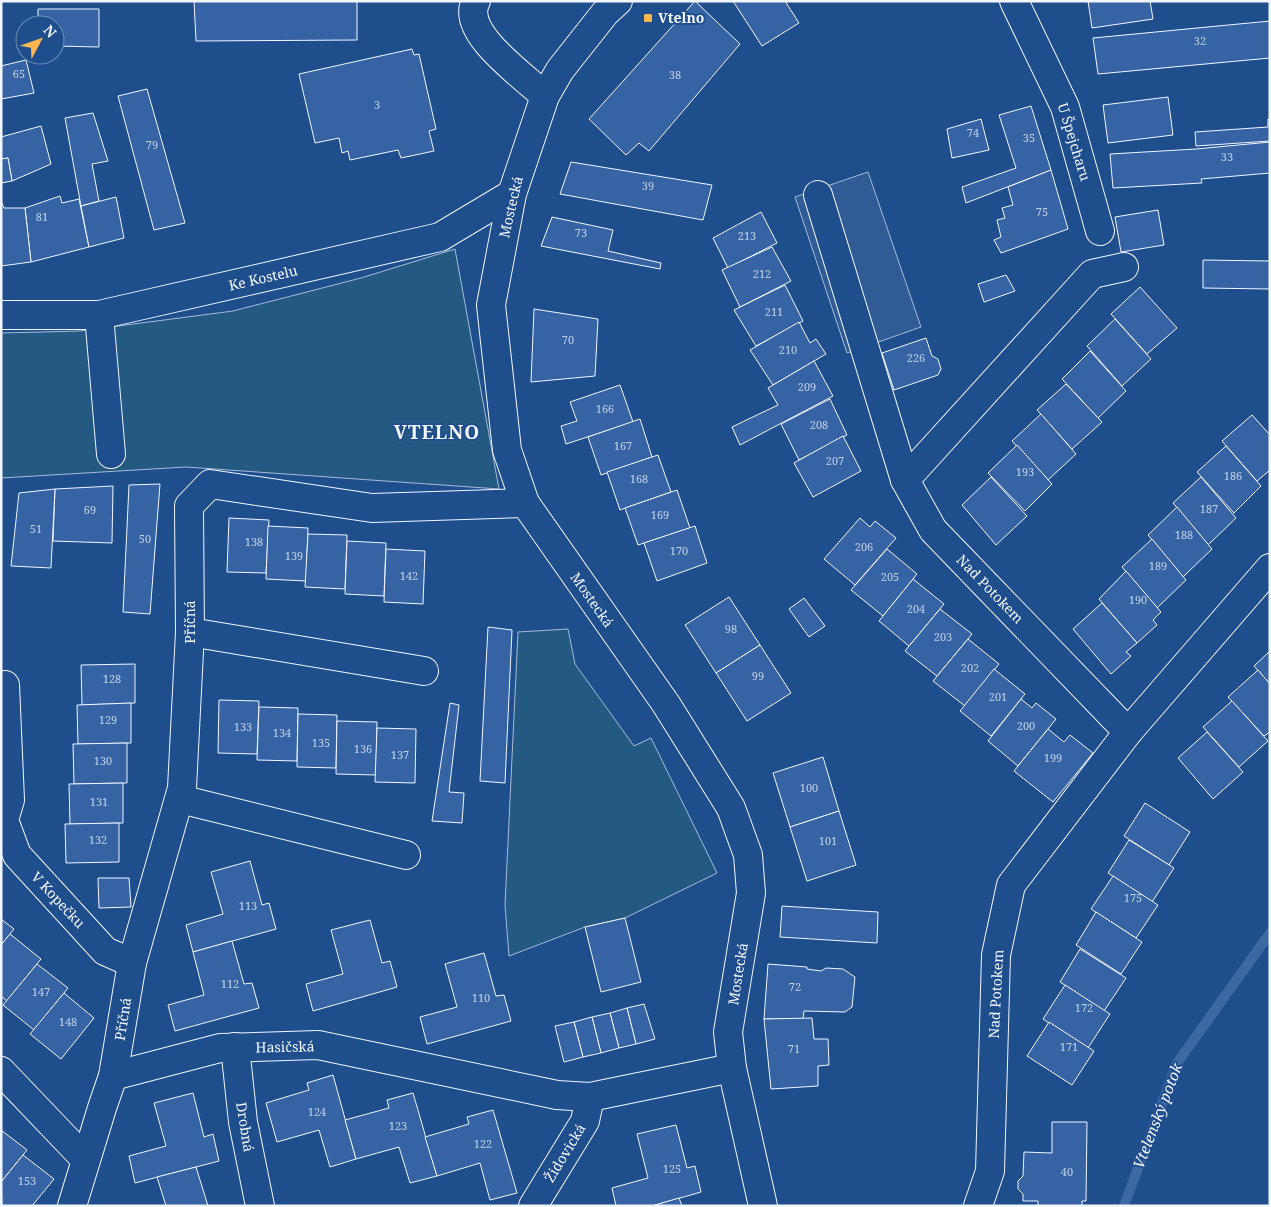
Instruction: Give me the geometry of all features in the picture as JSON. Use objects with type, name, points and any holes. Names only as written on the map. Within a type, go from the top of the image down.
[{"type":"street","points":[[476,1],[472,8],[475,23],[487,44],[545,96]]},
{"type":"street","name":"Mostecká","points":[[618,1],[605,13],[560,70],[545,96],[512,194],[491,305],[507,450],[525,503],[666,704],[731,808],[740,831],[748,855],[751,893],[728,1032],[732,1068],[763,1206]]},
{"type":"street","name":"U Špejcharu","points":[[1014,1],[1065,107],[1100,231]]},
{"type":"street","name":"Ke Kostelu","points":[[1,315],[99,315],[440,237],[512,194]]},
{"type":"street","name":"Nad Potokem","points":[[818,194],[905,480],[933,530],[1128,732]]},
{"type":"street","points":[[905,480],[1092,274],[1124,267]]},
{"type":"street","points":[[99,315],[111,454]]},
{"type":"street","name":"Příčná","points":[[113,1076],[132,963],[182,788],[190,632],[189,506],[210,484],[372,508],[525,503]]},
{"type":"street","name":"Nad Potokem","points":[[978,1206],[990,1171],[996,955],[1011,885],[1128,732],[1270,568]]},
{"type":"street","points":[[190,632],[424,671]]},
{"type":"street","name":"V Kopečku","points":[[5,685],[10,800],[3,820],[17,855],[105,951],[132,963]]},
{"type":"street","points":[[180,799],[406,855]]},
{"type":"street","name":"Hasičská","points":[[113,1076],[220,1048],[318,1046],[558,1095],[590,1097],[732,1068]]},
{"type":"street","name":"Drobná","points":[[235,1048],[243,1122],[260,1206]]},
{"type":"street","points":[[1,1071],[86,1160]]},
{"type":"street","points":[[72,1206],[113,1076]]},
{"type":"street","name":"Židovická","points":[[533,1206],[585,1121],[590,1097]]},
{"type":"shaded area","points":[[868,172],[921,327],[847,353],[795,197]]},
{"type":"shaded area","points":[[455,249],[499,489],[186,467],[1,478],[1,333],[80,331],[233,311],[361,278]]},
{"type":"shaded area","points":[[568,629],[575,664],[634,746],[651,738],[717,873],[625,918],[585,927],[509,956],[505,905],[518,632]]},
{"type":"building","points":[[194,1],[357,1],[357,40],[196,41]]},
{"type":"building","points":[[695,1],[740,44],[649,151],[639,143],[626,155],[589,119]]},
{"type":"building","points":[[733,1],[785,1],[799,23],[762,46]]},
{"type":"building","points":[[1088,1],[1150,1],[1153,19],[1092,28]]},
{"type":"building","points":[[38,9],[99,9],[99,47],[65,46],[65,15],[38,15]]},
{"type":"building","points":[[1270,21],[1270,58],[1098,74],[1093,38]]},
{"type":"building","points":[[412,49],[414,55],[419,54],[436,129],[429,131],[434,151],[401,158],[398,150],[350,160],[348,151],[342,153],[339,138],[315,143],[299,74]]},
{"type":"building","points":[[15,63],[15,65],[27,65],[34,93],[1,99],[1,66]]},
{"type":"building","points":[[147,89],[185,223],[154,230],[118,96]]},
{"type":"building","points":[[1168,97],[1173,135],[1108,143],[1103,105]]},
{"type":"building","points":[[1031,106],[1051,170],[966,203],[962,187],[1016,168],[999,115]]},
{"type":"building","points":[[93,113],[108,161],[92,164],[99,201],[81,206],[65,118]]},
{"type":"building","points":[[981,119],[989,150],[952,158],[947,129]]},
{"type":"building","points":[[1268,119],[1270,119],[1270,141],[1196,146],[1195,132],[1268,127]]},
{"type":"building","points":[[41,126],[51,164],[12,181],[8,158],[1,159],[1,137]]},
{"type":"building","points":[[1270,142],[1270,173],[1201,179],[1202,183],[1113,188],[1110,154]]},
{"type":"building","points":[[8,158],[12,181],[1,183],[1,159]]},
{"type":"building","points":[[571,162],[712,185],[703,220],[560,194]]},
{"type":"building","points":[[1051,170],[1068,229],[1001,253],[994,240],[1001,237],[997,220],[1005,218],[1002,208],[1013,205],[1008,187]]},
{"type":"building","points":[[60,196],[62,203],[79,199],[89,247],[31,262],[25,208]]},
{"type":"building","points":[[116,197],[124,238],[89,247],[81,206]]},
{"type":"building","points":[[1,201],[4,208],[25,208],[31,262],[1,266]]},
{"type":"building","points":[[1158,210],[1164,245],[1121,252],[1115,217]]},
{"type":"building","points":[[761,212],[777,243],[728,268],[713,238]]},
{"type":"building","points":[[552,217],[613,230],[608,251],[661,263],[660,269],[541,246]]},
{"type":"building","points":[[772,247],[791,281],[740,307],[722,270]]},
{"type":"building","points":[[1203,260],[1270,261],[1270,289],[1203,288]]},
{"type":"building","points":[[1006,275],[1015,291],[984,302],[978,284]]},
{"type":"building","points":[[785,285],[803,321],[756,346],[734,310]]},
{"type":"building","points":[[1140,287],[1177,328],[1147,354],[1111,314]]},
{"type":"building","points":[[534,309],[598,319],[595,376],[531,382]]},
{"type":"building","points":[[1115,319],[1151,359],[1122,386],[1087,346]]},
{"type":"building","points":[[799,322],[810,343],[816,339],[826,354],[773,385],[750,350]]},
{"type":"building","points":[[926,338],[932,356],[938,359],[941,369],[938,375],[894,390],[882,353]]},
{"type":"building","points":[[1090,351],[1126,391],[1098,418],[1062,379]]},
{"type":"building","points":[[814,361],[833,396],[740,445],[732,427],[778,405],[768,388]]},
{"type":"building","points":[[1066,384],[1102,422],[1072,449],[1037,410]]},
{"type":"building","points":[[620,385],[633,422],[566,444],[561,426],[577,421],[570,402]]},
{"type":"building","points":[[830,399],[847,435],[799,460],[781,424]]},
{"type":"building","points":[[1041,414],[1076,454],[1048,480],[1012,441]]},
{"type":"building","points":[[1252,415],[1270,435],[1270,470],[1257,481],[1222,441]]},
{"type":"building","points":[[640,419],[652,457],[601,475],[588,437]]},
{"type":"building","points":[[843,436],[861,471],[813,497],[794,463]]},
{"type":"building","points":[[1017,445],[1052,484],[1025,511],[988,473]]},
{"type":"building","points":[[1226,446],[1261,486],[1234,513],[1197,472]]},
{"type":"building","points":[[658,455],[671,492],[620,510],[607,472]]},
{"type":"building","points":[[991,477],[1027,516],[996,545],[962,505]]},
{"type":"building","points":[[1201,477],[1236,518],[1208,545],[1173,503]]},
{"type":"building","points":[[160,484],[150,614],[123,612],[129,485]]},
{"type":"building","points":[[113,486],[112,543],[53,541],[55,489]]},
{"type":"building","points":[[55,489],[51,568],[11,566],[19,493]]},
{"type":"building","points":[[677,490],[690,528],[638,545],[625,508]]},
{"type":"building","points":[[1177,507],[1212,549],[1183,577],[1148,535]]},
{"type":"building","points":[[229,518],[269,520],[266,573],[227,572]]},
{"type":"building","points":[[860,518],[870,527],[875,521],[896,538],[855,585],[824,559]]},
{"type":"building","points":[[268,526],[308,528],[306,581],[266,579]]},
{"type":"building","points":[[695,526],[707,563],[657,581],[644,543]]},
{"type":"building","points":[[308,534],[347,535],[345,589],[305,587]]},
{"type":"building","points":[[1152,539],[1186,580],[1157,608],[1122,567]]},
{"type":"building","points":[[347,541],[386,543],[384,596],[345,594]]},
{"type":"building","points":[[386,549],[425,551],[423,604],[384,602]]},
{"type":"building","points":[[887,549],[917,574],[883,616],[851,590]]},
{"type":"building","points":[[1126,571],[1161,612],[1153,620],[1157,625],[1137,643],[1099,599]]},
{"type":"building","points":[[913,579],[944,604],[909,646],[879,621]]},
{"type":"building","points":[[729,597],[760,645],[716,673],[685,625]]},
{"type":"building","points":[[804,598],[825,626],[809,637],[789,609]]},
{"type":"building","points":[[1102,603],[1137,643],[1126,652],[1131,656],[1111,674],[1073,629]]},
{"type":"building","points":[[940,609],[972,634],[937,676],[905,651]]},
{"type":"building","points":[[488,627],[512,630],[505,783],[480,781]]},
{"type":"building","points":[[968,639],[999,664],[965,706],[933,681]]},
{"type":"building","points":[[760,645],[791,693],[747,721],[716,673]]},
{"type":"building","points":[[1270,651],[1270,684],[1254,666]]},
{"type":"building","points":[[135,664],[135,703],[82,705],[81,665]]},
{"type":"building","points":[[994,669],[1025,694],[991,736],[960,711]]},
{"type":"building","points":[[1258,670],[1270,684],[1270,732],[1264,736],[1228,697]]},
{"type":"building","points":[[1021,699],[1032,708],[1036,703],[1056,719],[1018,766],[988,741]]},
{"type":"building","points":[[219,700],[259,701],[257,754],[218,753]]},
{"type":"building","points":[[1232,701],[1268,741],[1239,767],[1203,727]]},
{"type":"building","points":[[131,703],[131,743],[78,744],[77,705]]},
{"type":"building","points":[[450,703],[459,705],[449,792],[464,793],[462,823],[432,821]]},
{"type":"building","points":[[259,707],[298,708],[297,761],[257,760]]},
{"type":"building","points":[[298,714],[337,715],[336,768],[297,767]]},
{"type":"building","points":[[337,721],[377,722],[376,775],[336,774]]},
{"type":"building","points":[[377,728],[416,729],[415,783],[375,782]]},
{"type":"building","points":[[1048,729],[1064,742],[1070,735],[1093,753],[1053,802],[1014,771]]},
{"type":"building","points":[[1207,732],[1243,772],[1213,799],[1178,758]]},
{"type":"building","points":[[127,743],[127,783],[74,784],[73,744]]},
{"type":"building","points":[[823,757],[839,811],[790,827],[773,773]]},
{"type":"building","points":[[123,783],[123,823],[70,824],[69,784]]},
{"type":"building","points":[[1145,803],[1190,832],[1169,865],[1124,836]]},
{"type":"building","points":[[839,811],[856,865],[807,881],[790,827]]},
{"type":"building","points":[[119,823],[119,862],[66,863],[65,824]]},
{"type":"building","points":[[1129,840],[1174,868],[1152,902],[1108,873]]},
{"type":"building","points":[[250,861],[262,905],[269,903],[276,929],[193,952],[186,925],[223,914],[211,872]]},
{"type":"building","points":[[1113,876],[1158,905],[1136,938],[1091,909]]},
{"type":"building","points":[[98,878],[129,878],[131,907],[99,908]]},
{"type":"building","points":[[782,906],[878,912],[877,943],[780,937]]},
{"type":"building","points":[[1096,912],[1142,942],[1121,974],[1076,945]]},
{"type":"building","points":[[625,918],[641,982],[601,992],[585,927]]},
{"type":"building","points":[[1,919],[14,929],[1,945]]},
{"type":"building","points":[[370,920],[382,963],[390,961],[397,987],[313,1011],[306,984],[343,974],[331,930]]},
{"type":"building","points":[[10,934],[41,959],[7,1001],[1,996],[1,945]]},
{"type":"building","points":[[232,941],[244,984],[252,983],[259,1008],[175,1031],[168,1005],[204,995],[193,952]]},
{"type":"building","points":[[1080,949],[1126,978],[1104,1011],[1060,982]]},
{"type":"building","points":[[484,953],[496,996],[504,995],[511,1021],[427,1044],[420,1017],[457,1007],[445,964]]},
{"type":"building","points":[[37,964],[68,988],[34,1030],[3,1005]]},
{"type":"building","points":[[768,964],[807,967],[807,969],[821,971],[826,968],[843,969],[855,977],[852,1007],[845,1012],[804,1011],[803,1019],[764,1019]]},
{"type":"building","points":[[1065,985],[1110,1014],[1088,1048],[1043,1019]]},
{"type":"building","points":[[64,993],[94,1018],[61,1059],[30,1034]]},
{"type":"building","points":[[644,1004],[655,1039],[636,1044],[627,1008]]},
{"type":"building","points":[[627,1008],[636,1044],[619,1048],[610,1013]]},
{"type":"building","points":[[610,1013],[619,1048],[601,1053],[592,1017]]},
{"type":"building","points":[[592,1017],[601,1053],[583,1057],[574,1022]]},
{"type":"building","points":[[812,1018],[814,1039],[828,1039],[829,1065],[818,1066],[818,1086],[771,1089],[764,1019]]},
{"type":"building","points":[[574,1022],[583,1057],[564,1062],[555,1026]]},
{"type":"building","points":[[1049,1022],[1094,1051],[1072,1085],[1027,1056]]},
{"type":"building","points":[[333,1075],[356,1159],[330,1167],[319,1130],[277,1142],[266,1103],[309,1090],[307,1083]]},
{"type":"building","points":[[193,1093],[204,1137],[213,1134],[219,1161],[135,1183],[129,1156],[166,1146],[154,1103]]},
{"type":"building","points":[[413,1093],[437,1176],[410,1183],[399,1147],[356,1159],[345,1120],[389,1108],[387,1100]]},
{"type":"building","points":[[493,1110],[517,1193],[490,1200],[480,1163],[437,1176],[425,1137],[469,1124],[467,1117]]},
{"type":"building","points":[[1052,1122],[1087,1122],[1086,1201],[1082,1201],[1082,1206],[1038,1206],[1038,1201],[1023,1201],[1023,1194],[1018,1189],[1018,1181],[1023,1176],[1024,1152],[1052,1153]]},
{"type":"building","points":[[676,1125],[687,1168],[695,1166],[701,1192],[652,1206],[616,1206],[612,1188],[648,1178],[637,1134]]},
{"type":"building","points":[[1,1130],[27,1150],[1,1182]]},
{"type":"building","points":[[23,1155],[54,1179],[32,1206],[2,1206],[1,1182]]},
{"type":"building","points":[[196,1167],[208,1206],[166,1206],[157,1177]]},
{"type":"building","points":[[679,1198],[682,1206],[652,1206]]},
{"type":"waterway","name":"Vtelenský potok","points":[[1124,1206],[1177,1063],[1270,933]]},
{"type":"place","name":"Vtelno","points":[[648,18]]},
{"type":"district","name":"VTELNO","points":[[437,432]]}]
